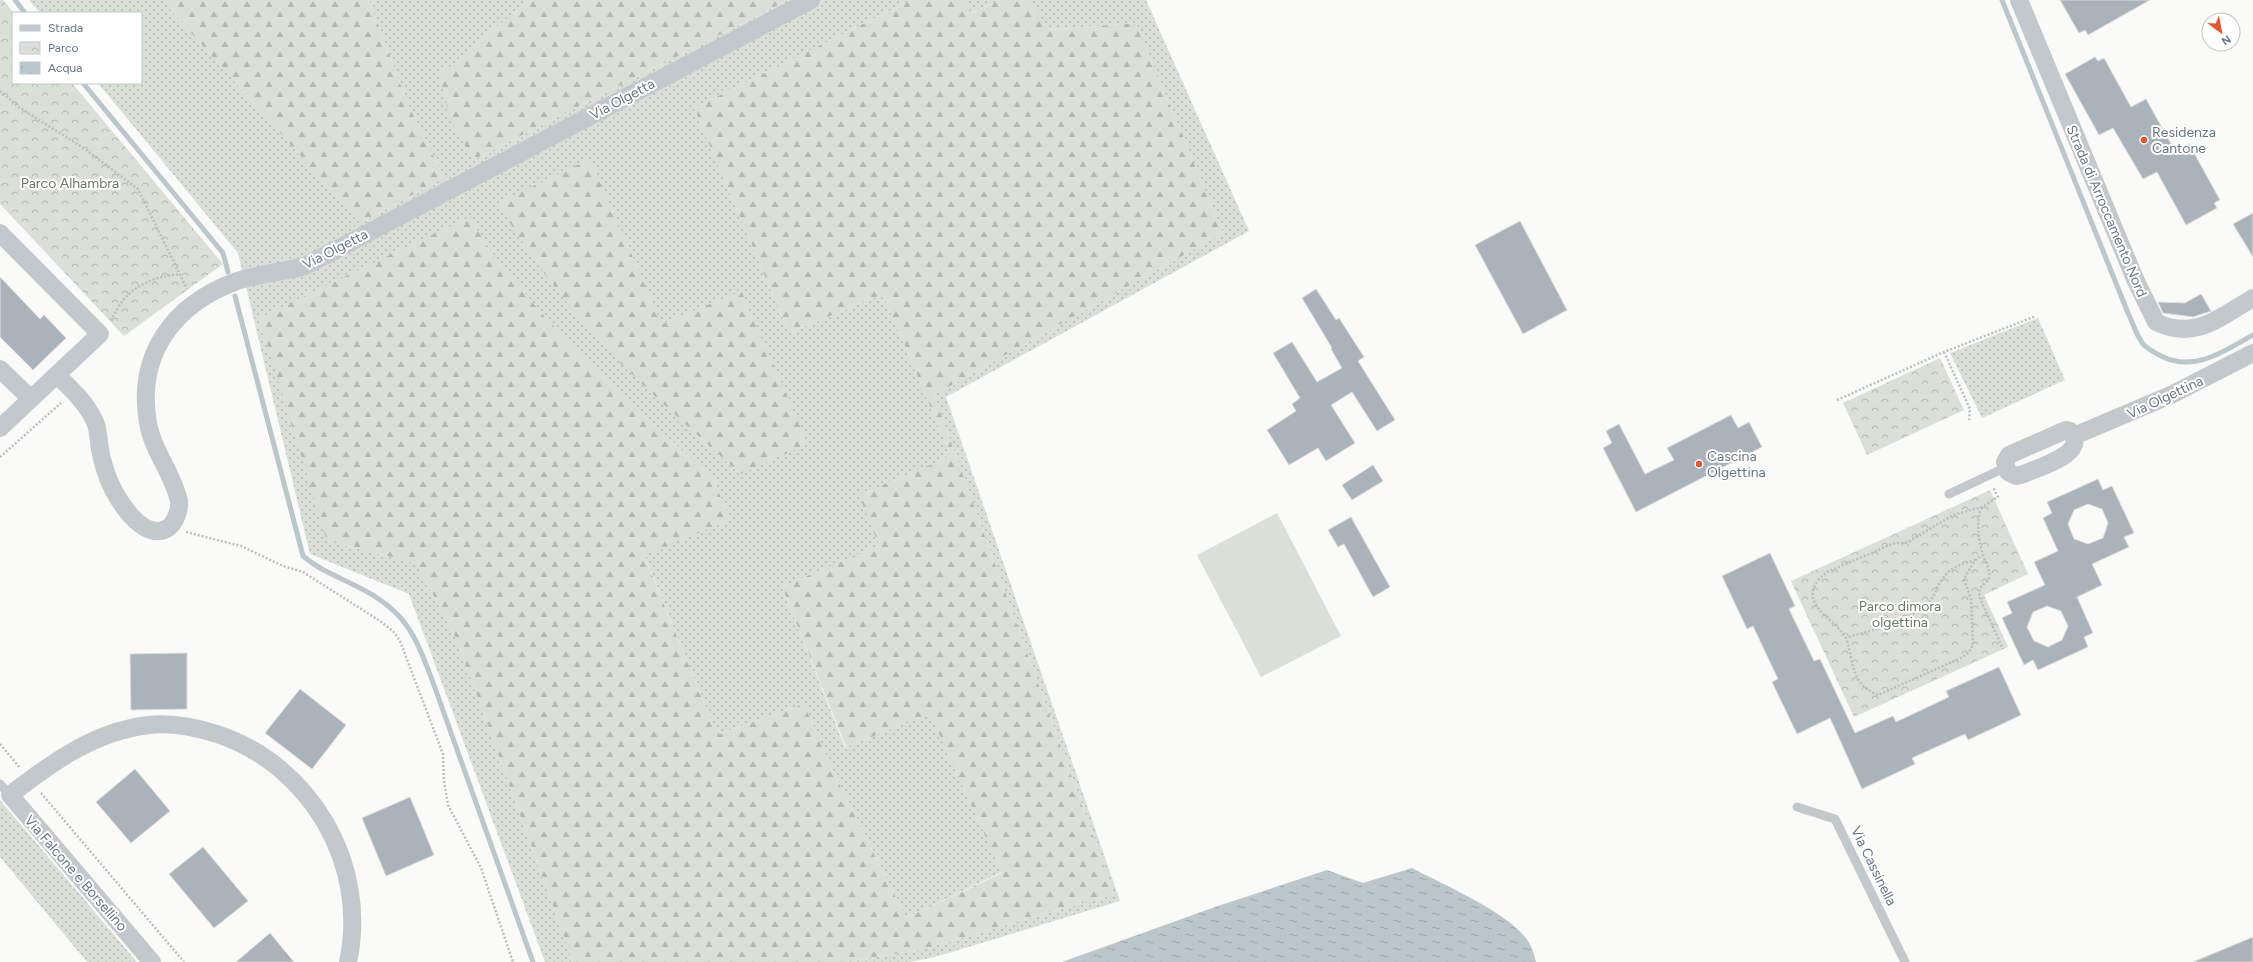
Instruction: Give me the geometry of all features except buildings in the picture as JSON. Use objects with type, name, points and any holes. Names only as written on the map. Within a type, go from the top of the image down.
[{"type":"street","name":"Via Olgetta","points":[[171,526],[175,520],[179,504],[174,483],[154,446],[148,423],[145,397],[148,374],[163,334],[179,316],[198,300],[220,288],[240,281],[305,266],[811,0]]},
{"type":"street","name":"Strada di Arroccamento Nord","points":[[2018,0],[2147,306],[2156,322],[2180,331],[2194,329],[2206,325],[2253,298]]},
{"type":"street","points":[[0,233],[100,334],[0,428]]},
{"type":"street","name":"Via Olgettina","points":[[2074,436],[2173,394],[2253,353]]},
{"type":"street","points":[[0,369],[31,399]]},
{"type":"street","points":[[57,375],[73,392],[94,420],[106,474],[111,487],[124,507],[139,524],[148,529],[159,532],[171,526]]},
{"type":"street","points":[[5,789],[30,779],[58,759],[86,744],[118,731],[142,726],[168,724],[199,729],[224,737],[253,750],[276,765],[302,790],[321,814],[336,842],[346,874],[351,903],[352,937],[348,962]]},
{"type":"street","name":"Via Falcone e Borsellino","points":[[5,789],[152,962]]},
{"type":"lane","points":[[1949,494],[1998,471]]},
{"type":"lane","name":"Via Cassinella","points":[[1797,807],[1835,819],[1905,962]]},
{"type":"path","points":[[0,91],[20,108],[82,146],[138,189],[189,293],[198,300]]},
{"type":"path","points":[[100,334],[124,299],[144,284],[162,276],[180,274]]},
{"type":"path","points":[[1837,400],[1944,352],[2036,316]]},
{"type":"path","points":[[1944,352],[1970,408],[1969,420]]},
{"type":"path","points":[[0,458],[73,392]]},
{"type":"path","points":[[1975,560],[1964,579],[1971,599],[1972,645],[1969,652],[1963,657],[1878,695],[1859,682],[1852,669],[1845,638],[1819,610],[1814,598],[1819,579],[1828,572],[1880,549],[1917,538],[1953,515],[1982,507],[1994,499]]},
{"type":"path","points":[[1982,507],[1978,518],[1978,534],[1983,555],[1990,570],[1989,579],[1980,588],[1979,596],[2003,649]]},
{"type":"path","points":[[171,526],[182,531],[241,546],[283,566],[303,572],[340,594],[393,631],[400,641],[414,672],[443,754],[444,781],[448,805],[481,868],[513,962]]},
{"type":"path","points":[[1845,638],[1897,622],[1915,613],[1929,603],[1937,592],[1943,577],[1961,564],[1975,560],[1983,555]]},
{"type":"path","points":[[0,744],[184,962]]},
{"type":"green space","name":"Parco Alhambra","points":[[0,0],[3,0],[13,12],[12,84],[73,84],[223,264],[124,336],[0,204]]},
{"type":"green space","points":[[29,0],[162,0],[360,223],[444,178],[407,102],[369,0],[529,0],[439,76],[473,160],[788,0],[911,0],[694,108],[789,333],[883,294],[951,456],[860,495],[880,545],[782,587],[845,747],[930,714],[1002,872],[906,918],[829,763],[804,704],[717,735],[644,554],[730,520],[714,480],[598,373],[545,317],[497,261],[469,217],[327,541],[416,563],[457,640],[573,962],[545,962],[409,594],[310,554],[238,253],[99,84],[142,84],[142,12],[39,12]],"holes":[[[590,159],[662,325],[740,474],[605,347]]]},
{"type":"green space","points":[[162,0],[369,0],[407,102],[444,178],[360,223]]},
{"type":"green space","points":[[529,0],[788,0],[473,160],[452,123],[439,76]]},
{"type":"green space","points":[[911,0],[962,0],[972,13],[1000,0],[1031,0],[1047,30],[1136,23],[1223,233],[934,395],[1114,894],[924,949],[845,962],[573,962],[457,640],[416,563],[327,541],[259,318],[469,217],[497,261],[545,317],[598,373],[714,480],[730,520],[644,555],[717,735],[804,704],[829,763],[906,918],[1002,873],[930,714],[846,747],[782,587],[879,545],[859,495],[951,456],[883,294],[789,333],[694,108]]},
{"type":"green space","points":[[962,0],[1000,0],[971,13]]},
{"type":"green space","points":[[1031,0],[1146,0],[1249,231],[946,397],[1120,901],[935,957],[910,962],[845,962],[924,949],[1114,894],[934,395],[1223,233],[1136,23],[1046,30]]},
{"type":"green space","points":[[590,159],[662,324],[741,291],[808,444],[740,474],[621,364],[561,296],[522,241],[498,203]]},
{"type":"green space","points":[[2038,318],[2065,380],[1982,418],[1950,353]]},
{"type":"green space","points":[[1940,358],[1964,410],[1867,455],[1843,403]]},
{"type":"green space","name":"Parco dimora olgettina","points":[[1990,490],[2028,574],[1984,595],[2008,647],[1854,717],[1791,581]]},
{"type":"green space","points":[[1277,513],[1341,636],[1261,677],[1197,555]]},
{"type":"green space","points":[[0,800],[137,962],[87,962],[0,857]]},
{"type":"water","points":[[1412,868],[1503,917],[1525,937],[1532,949],[1536,962],[1062,962],[1215,907],[1327,870],[1363,883]]},
{"type":"waterway","points":[[15,0],[24,12]]},
{"type":"waterway","points":[[2002,0],[2136,333],[2143,344],[2161,356],[2173,361],[2185,362],[2208,358],[2253,335]]},
{"type":"waterway","points":[[84,84],[223,253],[228,272]]},
{"type":"waterway","points":[[235,296],[303,556],[322,569],[374,595],[388,605],[408,627],[422,654],[435,688],[533,962]]},
{"type":"place","name":"Residenza Cantone","points":[[2144,140]]},
{"type":"place","name":"Cascina Olgettina","points":[[1699,464]]}]
